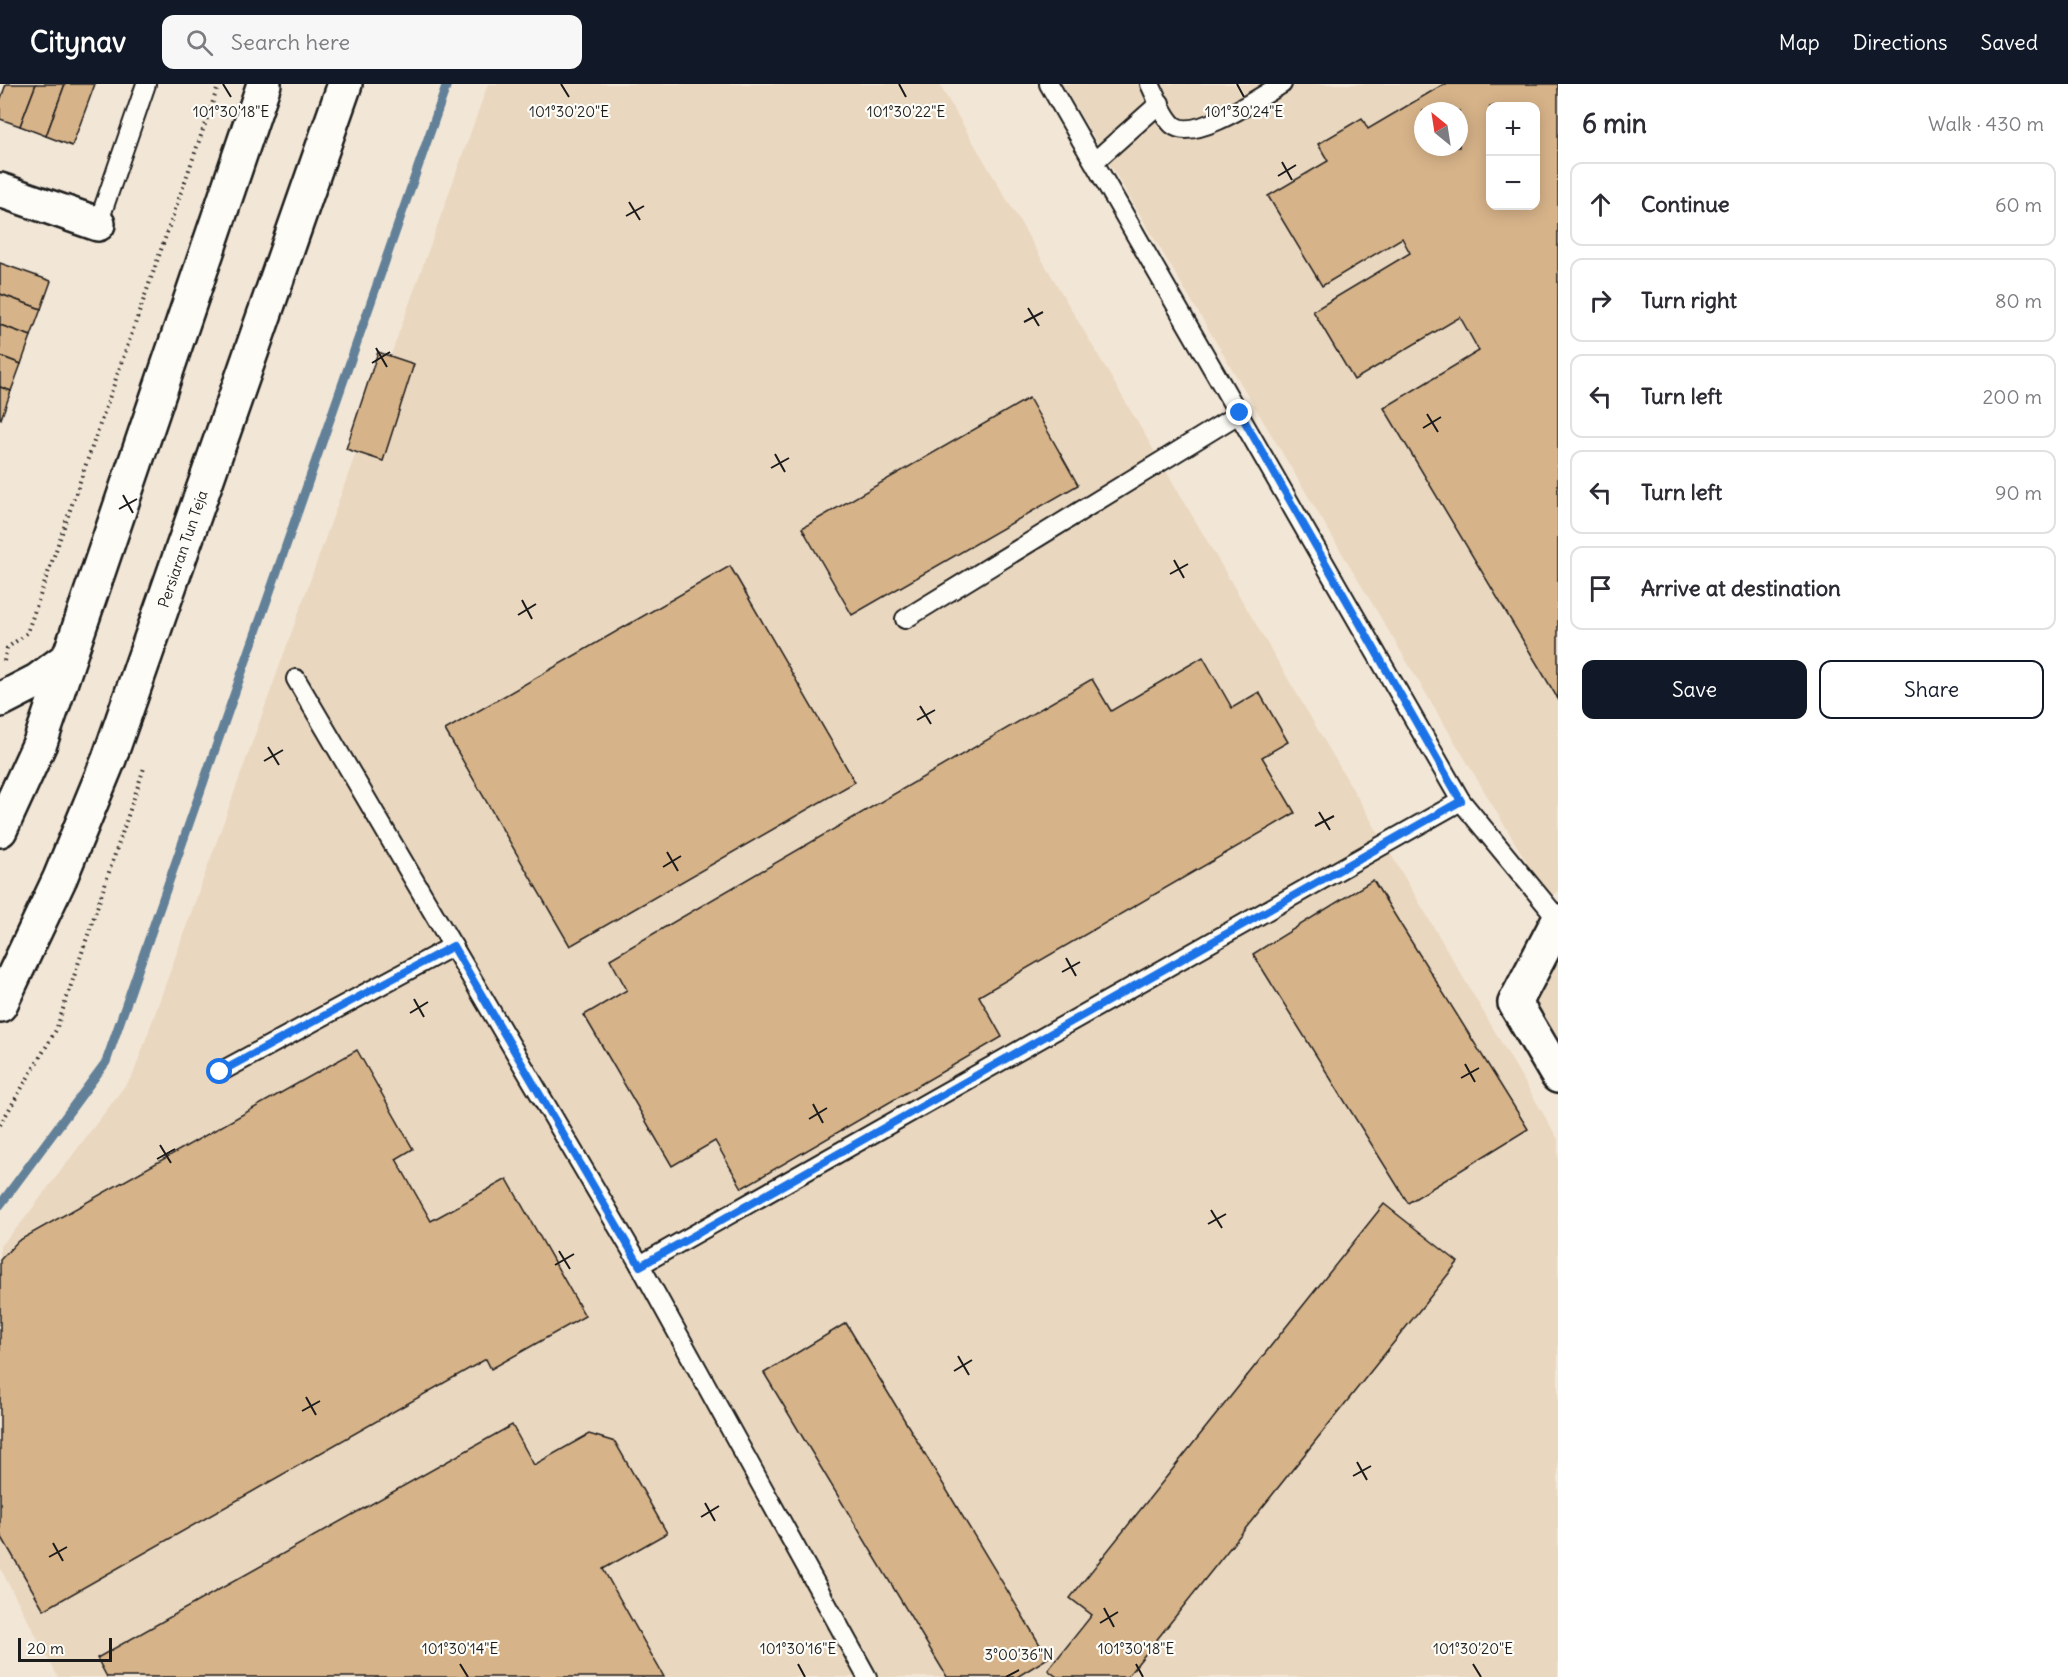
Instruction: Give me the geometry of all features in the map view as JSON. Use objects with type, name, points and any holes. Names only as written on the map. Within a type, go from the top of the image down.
[{"type":"main road","points":[[0,830],[40,743],[264,84]]},
{"type":"main road","name":"Persiaran Tun Teja","points":[[0,1005],[60,878],[109,759],[345,84]]},
{"type":"main road","points":[[0,190],[98,224]]},
{"type":"main road","points":[[0,700],[37,681],[68,658]]},
{"type":"main road","points":[[1558,920],[1515,1004],[1558,1076]]},
{"type":"lane","points":[[98,224],[146,84]]},
{"type":"lane","points":[[1049,84],[1461,801],[1558,920]]},
{"type":"lane","points":[[1150,84],[1172,124],[1183,130],[1195,130],[1282,84]]},
{"type":"lane","points":[[1095,161],[1160,103]]},
{"type":"lane","points":[[905,619],[1240,413]]},
{"type":"lane","points":[[296,679],[640,1266],[867,1677]]},
{"type":"lane","points":[[640,1266],[1461,801]]},
{"type":"lane","points":[[220,1072],[453,946]]},
{"type":"path","points":[[7,648],[27,633],[219,84]]},
{"type":"shaded area","points":[[488,84],[939,84],[1558,1139],[1558,1677],[58,1677],[0,1568],[0,1246],[22,1222],[133,1075]]},
{"type":"shaded area","points":[[1062,84],[1558,84],[1558,892],[1548,898]]},
{"type":"shaded area","points":[[1558,951],[1558,1053],[1530,1007]]},
{"type":"building","points":[[6,84],[36,84],[20,126],[0,119],[0,101]]},
{"type":"building","points":[[36,84],[65,84],[46,136],[20,126]]},
{"type":"building","points":[[65,84],[95,84],[72,146],[46,136]]},
{"type":"building","points":[[1444,84],[1558,84],[1558,699],[1384,408],[1479,351],[1460,317],[1354,380],[1313,311],[1410,253],[1402,238],[1322,286],[1268,196],[1328,161],[1318,144],[1362,118],[1368,129]]},
{"type":"building","points":[[0,263],[51,281],[41,309],[0,294]]},
{"type":"building","points":[[0,294],[41,309],[31,336],[0,325]]},
{"type":"building","points":[[0,325],[31,336],[21,364],[0,356]]},
{"type":"building","points":[[378,352],[414,364],[383,461],[346,449]]},
{"type":"building","points":[[0,356],[21,364],[11,391],[0,387]]},
{"type":"building","points":[[0,387],[11,391],[1,419],[0,418]]},
{"type":"building","points":[[1029,398],[1078,485],[852,615],[802,528]]},
{"type":"building","points":[[730,566],[855,782],[570,946],[445,730]]},
{"type":"building","points":[[1203,657],[1232,708],[1259,692],[1288,742],[1262,757],[1295,813],[979,996],[1002,1037],[742,1188],[715,1141],[672,1166],[584,1015],[627,990],[610,959],[1092,679],[1111,711]]},
{"type":"building","points":[[1373,880],[1528,1129],[1408,1203],[1253,954]]},
{"type":"building","points":[[357,1050],[413,1149],[396,1159],[431,1221],[507,1179],[585,1316],[491,1369],[486,1359],[44,1610],[0,1534],[0,1260],[18,1241]]},
{"type":"building","points":[[1384,1204],[1458,1262],[1127,1677],[1057,1677],[1048,1670],[1092,1615],[1070,1598]]},
{"type":"building","points":[[846,1323],[1048,1658],[1017,1677],[947,1677],[764,1373]]},
{"type":"building","points":[[512,1425],[534,1465],[589,1434],[615,1442],[667,1533],[603,1569],[664,1677],[107,1677],[97,1658]]},
{"type":"waterway","points":[[0,1205],[106,1062],[447,84]]},
{"type":"route","points":[[220,1072],[453,946],[640,1266],[1461,801],[1240,413]]}]
